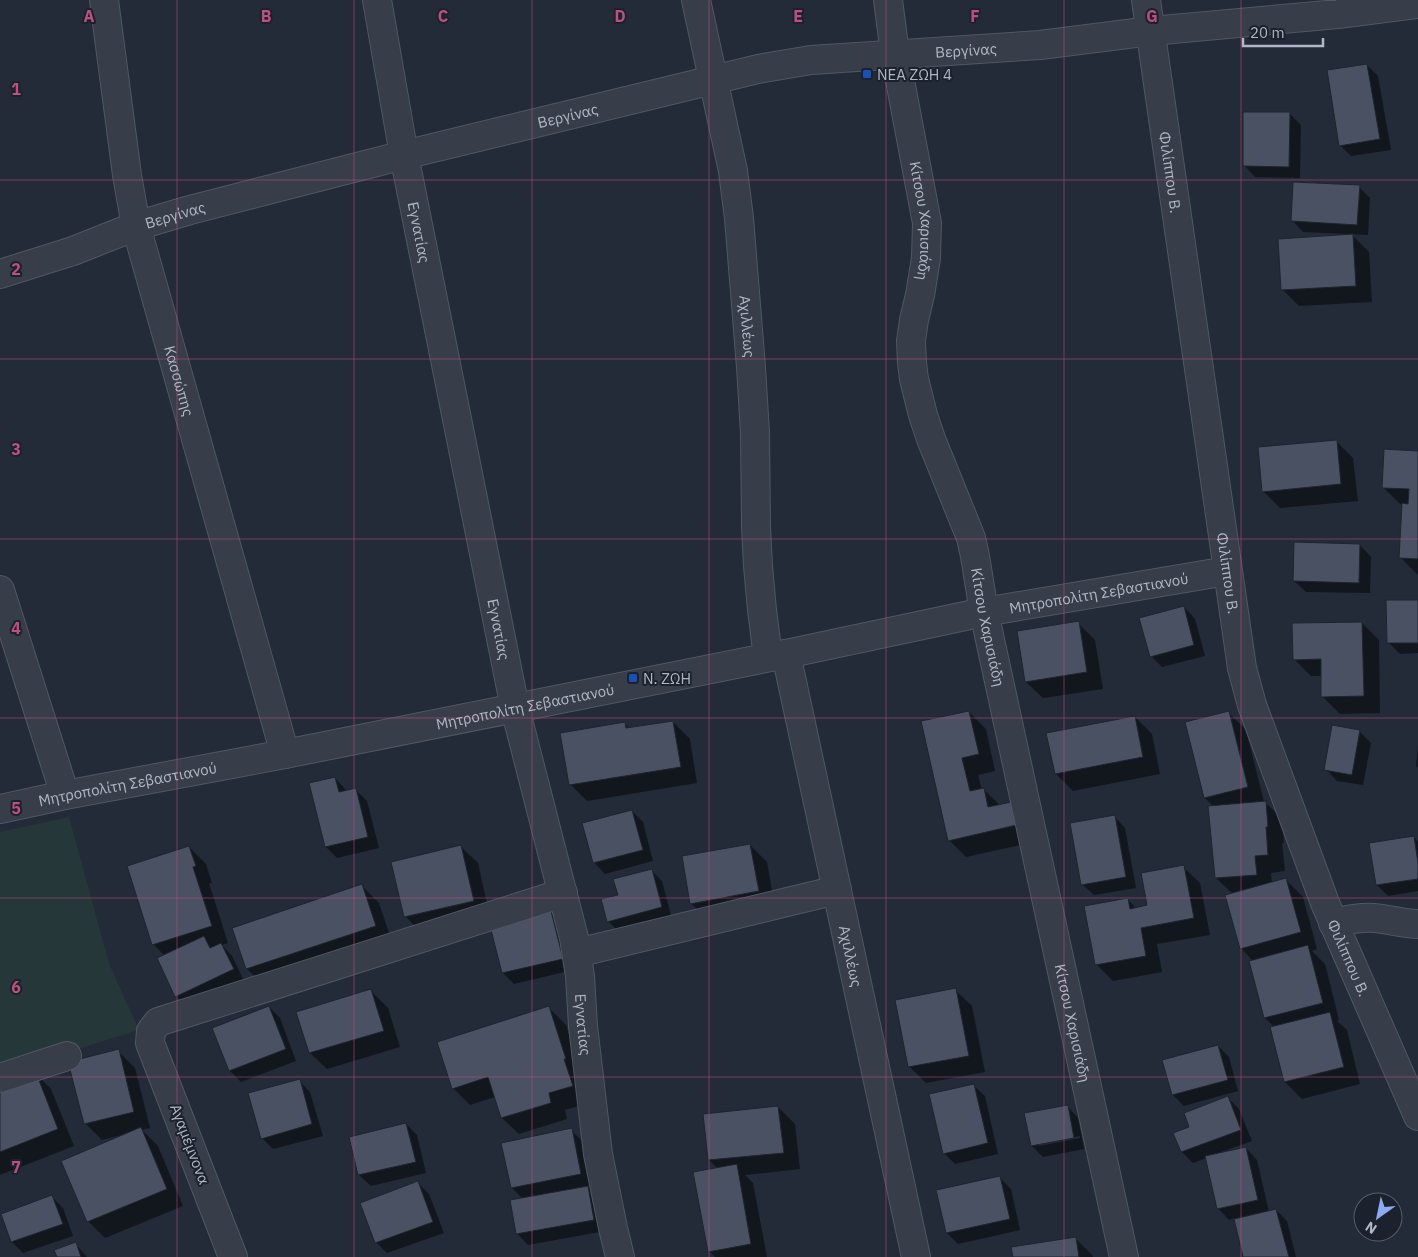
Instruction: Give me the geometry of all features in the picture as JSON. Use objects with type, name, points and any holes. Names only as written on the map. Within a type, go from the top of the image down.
[{"type":"street","name":"Κασσώπης","points":[[104,0],[127,175],[136,226],[285,754]]},
{"type":"street","name":"Εγνατίας","points":[[377,0],[404,155],[515,708],[577,953],[584,1038],[597,1147],[620,1257]]},
{"type":"street","name":"Αχιλλέως","points":[[696,0],[733,171],[739,218],[746,288],[754,423],[758,566],[777,656],[838,890],[916,1257]]},
{"type":"street","name":"Κίτσου Χαρισιάδη","points":[[888,0],[895,54],[927,223],[926,258],[911,341],[914,379],[931,439],[971,538],[984,612],[1124,1257]]},
{"type":"street","name":"Φιλίππου Β.","points":[[1146,0],[1242,668],[1252,705],[1325,903],[1418,1116]]},
{"type":"street","name":"Βεργίνας","points":[[0,274],[73,251],[136,226],[190,210],[404,155],[758,69],[794,63],[895,54],[1040,45],[1337,7],[1418,4]]},
{"type":"street","name":"Μητροπολίτη Σεβαστιανού","points":[[0,809],[777,656],[984,612],[1227,571]]},
{"type":"street","points":[[0,590],[65,795]]},
{"type":"street","points":[[577,953],[838,890]]},
{"type":"street","name":"Αγαμέμνονα","points":[[233,1257],[150,1044],[151,1031],[158,1022],[563,893]]},
{"type":"street","points":[[1333,923],[1360,918],[1373,918],[1418,924]]},
{"type":"street","points":[[0,1078],[67,1056]]},
{"type":"shaded area","points":[[69,817],[107,956],[139,1030],[0,1073],[0,832]]},
{"type":"building","points":[[1367,64],[1380,139],[1339,146],[1327,70]]},
{"type":"building","points":[[1243,112],[1290,112],[1289,167],[1243,166]]},
{"type":"building","points":[[1293,182],[1360,185],[1357,225],[1291,221]]},
{"type":"building","points":[[1353,234],[1356,286],[1281,290],[1278,239]]},
{"type":"building","points":[[1337,440],[1341,484],[1262,492],[1258,447]]},
{"type":"building","points":[[1384,449],[1418,451],[1418,559],[1399,558],[1402,503],[1408,504],[1409,489],[1382,488]]},
{"type":"building","points":[[1294,542],[1360,544],[1359,583],[1293,581]]},
{"type":"building","points":[[1386,600],[1418,600],[1418,643],[1387,643]]},
{"type":"building","points":[[1184,606],[1194,645],[1150,657],[1139,618]]},
{"type":"building","points":[[1079,621],[1087,672],[1025,682],[1017,631]]},
{"type":"building","points":[[1362,622],[1364,696],[1321,697],[1321,659],[1293,660],[1292,623]]},
{"type":"building","points":[[969,711],[979,754],[962,758],[970,791],[984,788],[988,807],[1016,801],[1021,824],[948,841],[921,721]]},
{"type":"building","points":[[1229,711],[1248,787],[1204,798],[1185,722]]},
{"type":"building","points":[[1135,716],[1143,757],[1055,774],[1046,733]]},
{"type":"building","points":[[673,721],[681,767],[569,785],[560,733],[625,722],[626,728]]},
{"type":"building","points":[[1332,725],[1360,730],[1352,775],[1324,770]]},
{"type":"building","points":[[335,777],[339,792],[356,788],[368,837],[325,847],[309,783]]},
{"type":"building","points":[[1266,801],[1268,855],[1255,856],[1257,875],[1215,878],[1208,806]]},
{"type":"building","points":[[632,810],[643,850],[593,863],[582,823]]},
{"type":"building","points":[[1115,815],[1126,877],[1081,885],[1070,823]]},
{"type":"building","points":[[1414,836],[1418,879],[1376,885],[1369,843]]},
{"type":"building","points":[[750,844],[759,891],[690,904],[682,856]]},
{"type":"building","points":[[461,845],[474,901],[404,917],[391,862]]},
{"type":"building","points":[[189,846],[196,866],[193,867],[212,926],[152,945],[127,866]]},
{"type":"building","points":[[1184,865],[1194,918],[1141,928],[1146,956],[1095,965],[1084,906],[1128,898],[1130,909],[1147,905],[1141,873]]},
{"type":"building","points":[[652,869],[662,907],[607,922],[601,899],[618,895],[613,879]]},
{"type":"building","points":[[1286,878],[1301,932],[1240,949],[1225,895]]},
{"type":"building","points":[[362,884],[376,926],[246,969],[232,928]]},
{"type":"building","points":[[551,911],[563,959],[502,973],[490,926]]},
{"type":"building","points":[[204,936],[210,948],[221,943],[234,969],[175,997],[157,958]]},
{"type":"building","points":[[1308,945],[1323,1003],[1264,1018],[1249,961]]},
{"type":"building","points":[[956,988],[969,1056],[908,1067],[895,1000]]},
{"type":"building","points":[[371,989],[384,1031],[309,1053],[296,1012]]},
{"type":"building","points":[[269,1006],[286,1049],[229,1071],[212,1028]]},
{"type":"building","points":[[549,1006],[573,1086],[549,1093],[551,1103],[501,1118],[488,1077],[452,1089],[437,1042]]},
{"type":"building","points":[[1330,1012],[1344,1067],[1284,1082],[1270,1027]]},
{"type":"building","points":[[1218,1045],[1228,1080],[1172,1095],[1162,1060]]},
{"type":"building","points":[[119,1049],[134,1112],[84,1124],[68,1062]]},
{"type":"building","points":[[35,1070],[58,1129],[0,1152],[0,1084]]},
{"type":"building","points":[[300,1079],[312,1124],[261,1139],[248,1093]]},
{"type":"building","points":[[974,1084],[988,1143],[943,1154],[929,1094]]},
{"type":"building","points":[[1228,1096],[1241,1130],[1181,1152],[1173,1133],[1189,1127],[1184,1113]]},
{"type":"building","points":[[1068,1105],[1074,1138],[1031,1146],[1024,1113]]},
{"type":"building","points":[[778,1106],[784,1153],[708,1160],[703,1114]]},
{"type":"building","points":[[406,1123],[416,1162],[358,1175],[349,1137]]},
{"type":"building","points":[[141,1127],[167,1189],[87,1222],[61,1161]]},
{"type":"building","points":[[572,1128],[581,1174],[511,1188],[501,1143]]},
{"type":"building","points":[[1246,1147],[1258,1200],[1217,1209],[1205,1156]]},
{"type":"building","points":[[737,1164],[751,1244],[708,1252],[693,1172]]},
{"type":"building","points":[[1000,1176],[1010,1219],[946,1233],[936,1190]]},
{"type":"building","points":[[418,1181],[433,1222],[375,1243],[360,1203]]},
{"type":"building","points":[[588,1186],[594,1220],[516,1234],[510,1200]]},
{"type":"building","points":[[52,1195],[63,1224],[11,1242],[1,1214]]},
{"type":"building","points":[[1276,1209],[1289,1257],[1243,1257],[1234,1219]]},
{"type":"building","points":[[1076,1237],[1079,1257],[1013,1257],[1011,1247]]},
{"type":"building","points":[[76,1242],[81,1257],[57,1257],[54,1250]]},
{"type":"place","name":"ΝΕΑ ΖΩΗ 4","points":[[867,74]]},
{"type":"place","name":"Ν. ΖΩΗ","points":[[633,678]]}]
